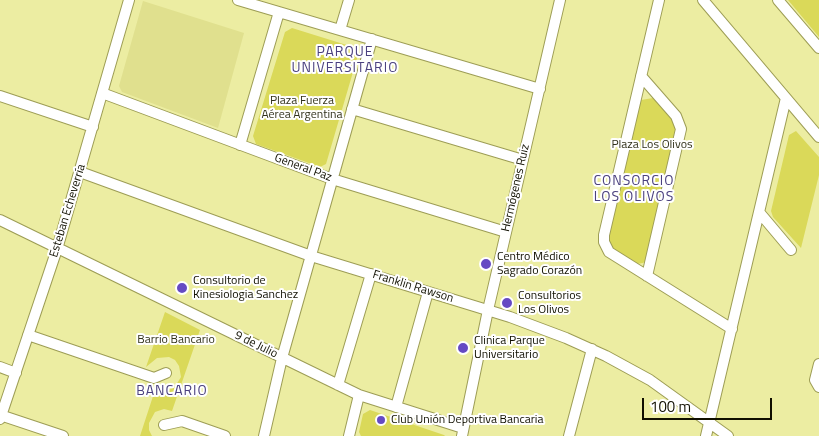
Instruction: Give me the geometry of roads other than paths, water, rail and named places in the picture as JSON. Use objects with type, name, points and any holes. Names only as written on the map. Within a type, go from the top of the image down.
[{"type":"street","name":"Esteban Echeverría","points":[[0,417],[57,249],[129,0]]},
{"type":"street","points":[[238,0],[540,88]]},
{"type":"street","points":[[340,30],[349,0]]},
{"type":"street","name":"Hermógenes Ruiz","points":[[463,432],[488,310],[559,0]]},
{"type":"street","points":[[659,0],[604,235],[606,248],[609,252],[732,329]]},
{"type":"street","points":[[703,0],[819,137]]},
{"type":"street","points":[[778,0],[819,48]]},
{"type":"street","points":[[240,145],[279,12]]},
{"type":"street","points":[[264,436],[282,358],[372,39]]},
{"type":"street","points":[[641,76],[676,116],[681,134],[647,276]]},
{"type":"street","name":"General Paz","points":[[102,93],[332,179],[506,232]]},
{"type":"street","points":[[0,96],[93,128]]},
{"type":"street","points":[[706,436],[786,98]]},
{"type":"street","points":[[352,109],[523,160]]},
{"type":"street","name":"Franklin Rawson","points":[[80,172],[311,256],[488,310],[592,349],[650,380],[710,421],[728,436]]},
{"type":"street","points":[[759,212],[792,250]]},
{"type":"street","name":"9 de Julio","points":[[0,220],[359,395],[463,432]]},
{"type":"street","points":[[338,385],[371,274]]},
{"type":"street","points":[[396,407],[428,292]]},
{"type":"street","points":[[28,335],[154,378],[166,373]]},
{"type":"street","points":[[569,436],[592,349]]},
{"type":"street","points":[[817,385],[819,364]]},
{"type":"street","points":[[0,367],[16,373]]},
{"type":"street","points":[[349,436],[359,395]]},
{"type":"street","points":[[0,417],[63,436]]},
{"type":"street","points":[[164,426],[182,421],[226,436]]},
{"type":"place","name":"Centro Médico Sagrado Corazón","points":[[486,264]]},
{"type":"place","name":"Consultorio de Kinesiologia Sanchez","points":[[182,288]]},
{"type":"place","name":"Consultorios Los Olivos","points":[[507,303]]},
{"type":"place","name":"Clinica Parque Universitario","points":[[463,348]]},
{"type":"place","name":"Club Unión Deportiva Bancaria","points":[[381,420]]},
{"type":"district","name":"PARQUE UNIVERSITARIO","points":[[345,62]]},
{"type":"district","name":"CONSORCIO LOS OLIVOS","points":[[634,190]]},
{"type":"district","name":"BANCARIO","points":[[172,392]]},
{"type":"park label","name":"Plaza Fuerza Aérea Argentina","points":[[302,108]]},
{"type":"park label","name":"Plaza Los Olivos","points":[[652,145]]},
{"type":"park label","name":"Barrio Bancario","points":[[176,340]]}]
